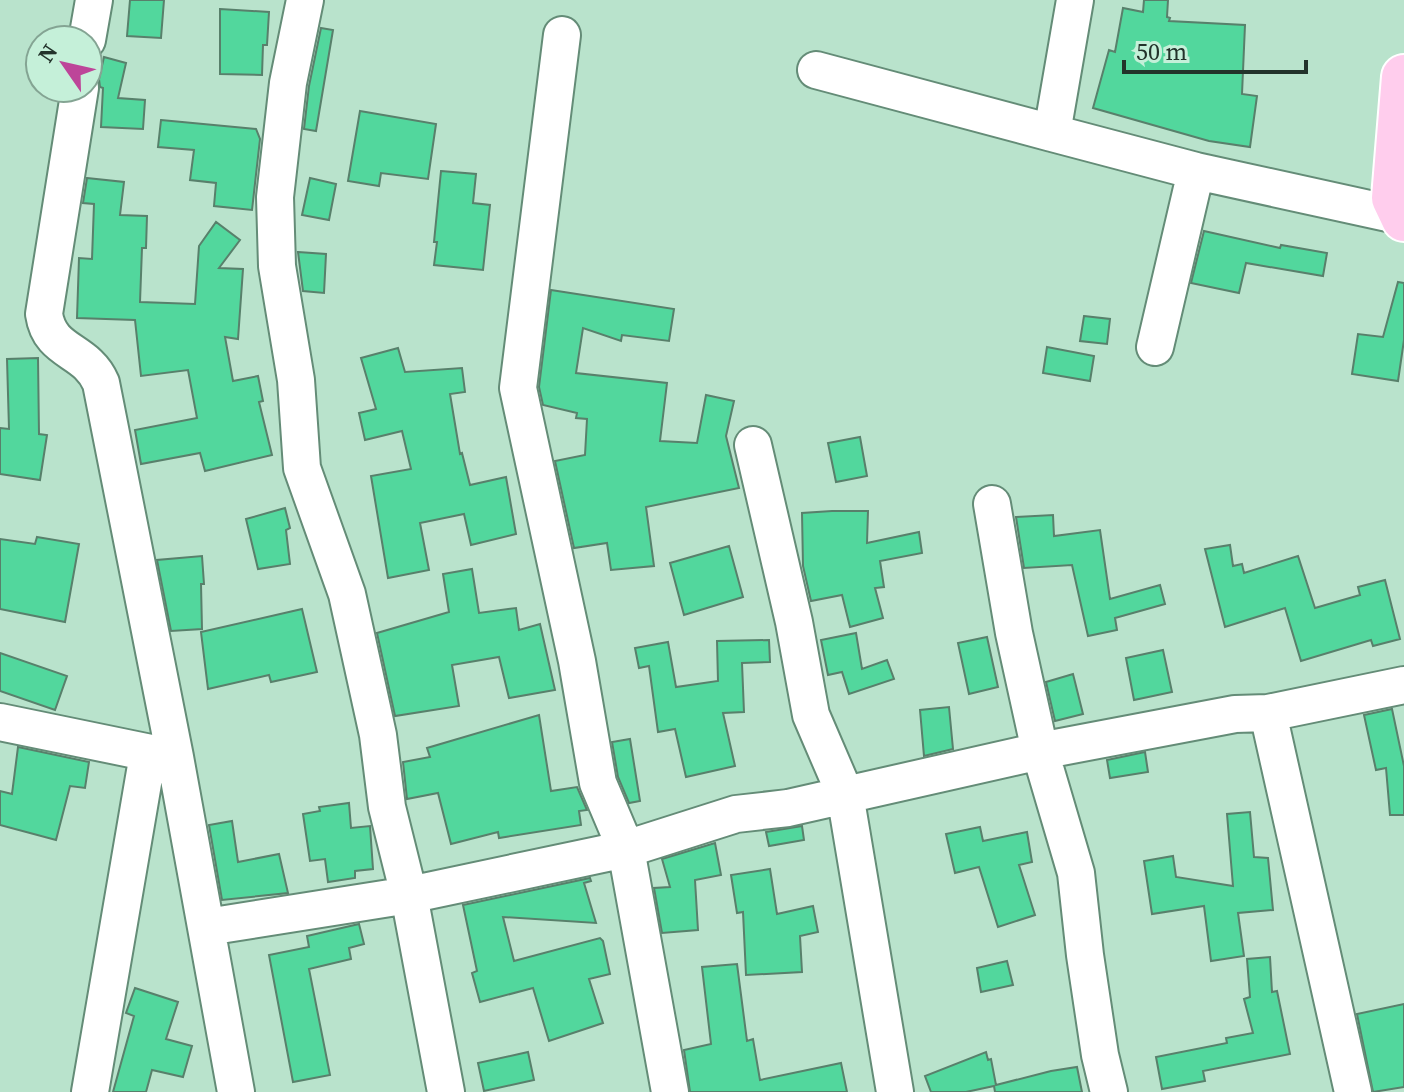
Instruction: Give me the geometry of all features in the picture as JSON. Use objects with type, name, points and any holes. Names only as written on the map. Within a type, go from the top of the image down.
[{"type":"main road","points":[[1402,218],[1394,198],[1404,77]]},
{"type":"street","points":[[90,24],[94,0]]},
{"type":"street","points":[[305,0],[288,83],[275,197],[277,266],[296,380],[302,468],[347,594],[378,735],[387,807],[409,895],[446,1092]]},
{"type":"street","points":[[1052,133],[1075,0]]},
{"type":"street","points":[[562,35],[518,388],[577,661],[598,783],[626,849],[670,1092]]},
{"type":"street","points":[[816,70],[1196,171],[1402,218]]},
{"type":"street","points":[[77,104],[44,314],[46,327],[53,340],[96,369],[101,383],[161,756],[207,927],[236,1092]]},
{"type":"street","points":[[1155,347],[1196,171]]},
{"type":"street","points":[[753,445],[794,622],[811,715],[845,794],[895,1092]]},
{"type":"street","points":[[992,504],[1014,633],[1040,751],[1076,873],[1100,1055],[1109,1092]]},
{"type":"street","points":[[207,927],[409,895],[626,849],[736,814],[788,808],[1040,751],[1235,714],[1268,713],[1404,685]]},
{"type":"street","points":[[1268,713],[1353,1092]]},
{"type":"street","points":[[0,722],[161,756]]},
{"type":"street","points":[[90,1092],[161,756]]},
{"type":"building","points":[[130,0],[164,0],[161,38],[127,36]]},
{"type":"building","points":[[1144,0],[1168,0],[1169,21],[1245,25],[1242,94],[1257,96],[1250,147],[1209,141],[1093,108],[1109,50],[1115,52],[1123,8],[1143,12]]},
{"type":"building","points":[[220,9],[269,12],[262,75],[220,74]]},
{"type":"building","points":[[321,28],[333,30],[316,131],[304,129]]},
{"type":"building","points":[[104,57],[126,63],[118,98],[145,100],[143,129],[101,127]]},
{"type":"building","points":[[360,111],[436,124],[428,179],[381,173],[379,186],[348,181]]},
{"type":"building","points":[[161,120],[256,129],[260,139],[252,210],[214,206],[216,183],[190,180],[194,150],[158,147]]},
{"type":"building","points":[[441,171],[476,174],[473,203],[490,205],[483,270],[434,265]]},
{"type":"building","points":[[87,178],[124,182],[120,215],[147,216],[140,302],[195,304],[199,246],[216,222],[240,240],[219,268],[243,269],[238,339],[225,337],[233,381],[258,376],[263,401],[259,402],[272,455],[205,471],[200,453],[141,464],[135,430],[197,418],[188,370],[141,376],[135,320],[77,318],[79,258],[92,259],[94,204],[83,203]]},
{"type":"building","points":[[310,178],[336,184],[329,220],[302,215]]},
{"type":"building","points":[[1204,231],[1280,248],[1281,245],[1327,253],[1323,276],[1246,263],[1239,293],[1191,283]]},
{"type":"building","points":[[298,252],[326,254],[324,293],[303,291]]},
{"type":"building","points":[[1398,282],[1404,283],[1404,340],[1398,381],[1352,374],[1358,334],[1383,337]]},
{"type":"building","points":[[551,290],[674,309],[669,341],[622,335],[621,341],[583,328],[576,373],[667,383],[660,441],[697,443],[706,395],[734,401],[726,436],[739,488],[646,507],[654,566],[611,570],[607,543],[574,548],[555,461],[585,455],[587,419],[576,418],[577,413],[543,405],[539,387]]},
{"type":"building","points":[[1084,316],[1110,319],[1107,344],[1080,341]]},
{"type":"building","points":[[1047,347],[1094,356],[1090,381],[1043,373]]},
{"type":"building","points":[[398,348],[405,372],[462,368],[465,392],[450,394],[460,454],[470,485],[506,477],[516,534],[471,545],[464,514],[420,523],[429,570],[388,578],[371,476],[411,469],[402,431],[365,440],[359,413],[376,409],[361,358]]},
{"type":"building","points":[[38,358],[39,434],[47,435],[40,480],[0,474],[0,428],[9,429],[7,359]]},
{"type":"building","points":[[860,437],[867,476],[836,482],[828,443]]},
{"type":"building","points":[[285,508],[290,528],[286,530],[290,564],[258,569],[246,519]]},
{"type":"building","points":[[868,511],[867,543],[919,532],[922,553],[880,561],[884,587],[875,588],[883,618],[850,627],[842,595],[811,601],[803,566],[802,513]]},
{"type":"building","points":[[1053,515],[1054,536],[1100,530],[1110,599],[1160,585],[1165,604],[1115,618],[1117,630],[1088,636],[1072,565],[1024,568],[1016,517]]},
{"type":"building","points":[[37,537],[79,544],[65,622],[0,609],[0,539],[35,544]]},
{"type":"building","points":[[1230,545],[1233,566],[1242,564],[1244,573],[1298,556],[1315,608],[1360,595],[1358,587],[1385,580],[1400,639],[1373,646],[1371,640],[1301,661],[1285,608],[1225,627],[1205,549]]},
{"type":"building","points":[[729,546],[743,597],[684,615],[670,563]]},
{"type":"building","points":[[202,556],[202,629],[171,631],[157,560]]},
{"type":"building","points":[[472,569],[479,613],[516,608],[519,630],[540,624],[555,690],[509,698],[499,657],[452,665],[459,706],[395,716],[377,633],[449,612],[443,574]]},
{"type":"building","points":[[302,609],[317,672],[271,682],[269,675],[208,689],[201,632]]},
{"type":"building","points":[[856,633],[862,669],[887,660],[894,679],[849,694],[842,672],[828,675],[821,640]]},
{"type":"building","points":[[987,637],[998,687],[969,694],[958,643]]},
{"type":"building","points":[[769,640],[770,662],[742,663],[744,712],[723,713],[735,766],[686,777],[675,729],[658,732],[649,666],[639,668],[635,648],[668,642],[676,687],[718,681],[717,641]]},
{"type":"building","points":[[1163,650],[1172,692],[1134,700],[1126,658]]},
{"type":"building","points":[[0,653],[67,676],[55,710],[0,691]]},
{"type":"building","points":[[1073,674],[1083,714],[1055,721],[1046,682]]},
{"type":"building","points":[[949,707],[953,749],[924,756],[920,710]]},
{"type":"building","points":[[1392,709],[1404,766],[1404,815],[1390,815],[1386,768],[1376,770],[1364,715]]},
{"type":"building","points":[[539,715],[551,791],[577,787],[587,810],[579,811],[581,825],[499,838],[498,832],[451,844],[438,793],[407,799],[403,762],[430,757],[427,748]]},
{"type":"building","points":[[630,739],[640,801],[629,803],[618,777],[612,742]]},
{"type":"building","points":[[18,747],[89,762],[85,788],[70,786],[56,840],[0,825],[0,791],[12,794]]},
{"type":"building","points":[[1145,752],[1148,772],[1110,778],[1107,760]]},
{"type":"building","points":[[349,803],[351,828],[370,826],[373,869],[355,871],[355,878],[328,882],[325,859],[310,861],[303,814],[320,811],[319,807]]},
{"type":"building","points":[[1250,812],[1254,857],[1268,858],[1273,910],[1238,913],[1244,956],[1211,961],[1204,906],[1152,914],[1144,861],[1173,856],[1176,877],[1233,886],[1227,814]]},
{"type":"building","points":[[232,821],[238,862],[279,854],[288,893],[222,900],[209,825]]},
{"type":"building","points":[[802,826],[804,840],[769,846],[766,832]]},
{"type":"building","points":[[980,827],[983,841],[1027,832],[1032,862],[1019,865],[1035,915],[998,927],[979,867],[955,873],[946,834]]},
{"type":"building","points":[[715,843],[721,875],[695,880],[698,930],[662,933],[654,888],[670,887],[662,859]]},
{"type":"building","points":[[770,869],[777,914],[813,906],[818,932],[800,936],[802,972],[746,975],[743,912],[737,913],[731,875]]},
{"type":"building","points":[[590,878],[591,881],[584,883],[596,923],[503,917],[514,961],[600,938],[603,941],[610,974],[589,979],[603,1023],[549,1041],[533,988],[480,1002],[472,973],[477,971],[463,905]]},
{"type":"building","points":[[359,924],[364,944],[349,948],[351,959],[309,969],[330,1075],[293,1082],[269,955],[309,947],[307,936]]},
{"type":"building","points":[[1270,957],[1272,992],[1277,991],[1290,1054],[1203,1071],[1205,1081],[1162,1089],[1156,1057],[1227,1043],[1226,1038],[1253,1033],[1244,999],[1250,997],[1247,959]]},
{"type":"building","points":[[1007,961],[1013,985],[981,992],[977,968]]},
{"type":"building","points":[[737,964],[747,1041],[753,1039],[760,1080],[841,1063],[847,1092],[690,1092],[684,1050],[711,1044],[702,967]]},
{"type":"building","points":[[135,988],[178,1002],[166,1039],[192,1046],[183,1077],[152,1070],[146,1092],[113,1092],[134,1016],[126,1013]]},
{"type":"building","points":[[1404,1004],[1404,1087],[1373,1092],[1357,1014]]},
{"type":"building","points":[[528,1052],[534,1080],[484,1091],[478,1063]]},
{"type":"building","points":[[986,1052],[988,1060],[991,1059],[996,1085],[1077,1067],[1082,1092],[995,1092],[994,1086],[966,1092],[931,1092],[925,1076]]}]
